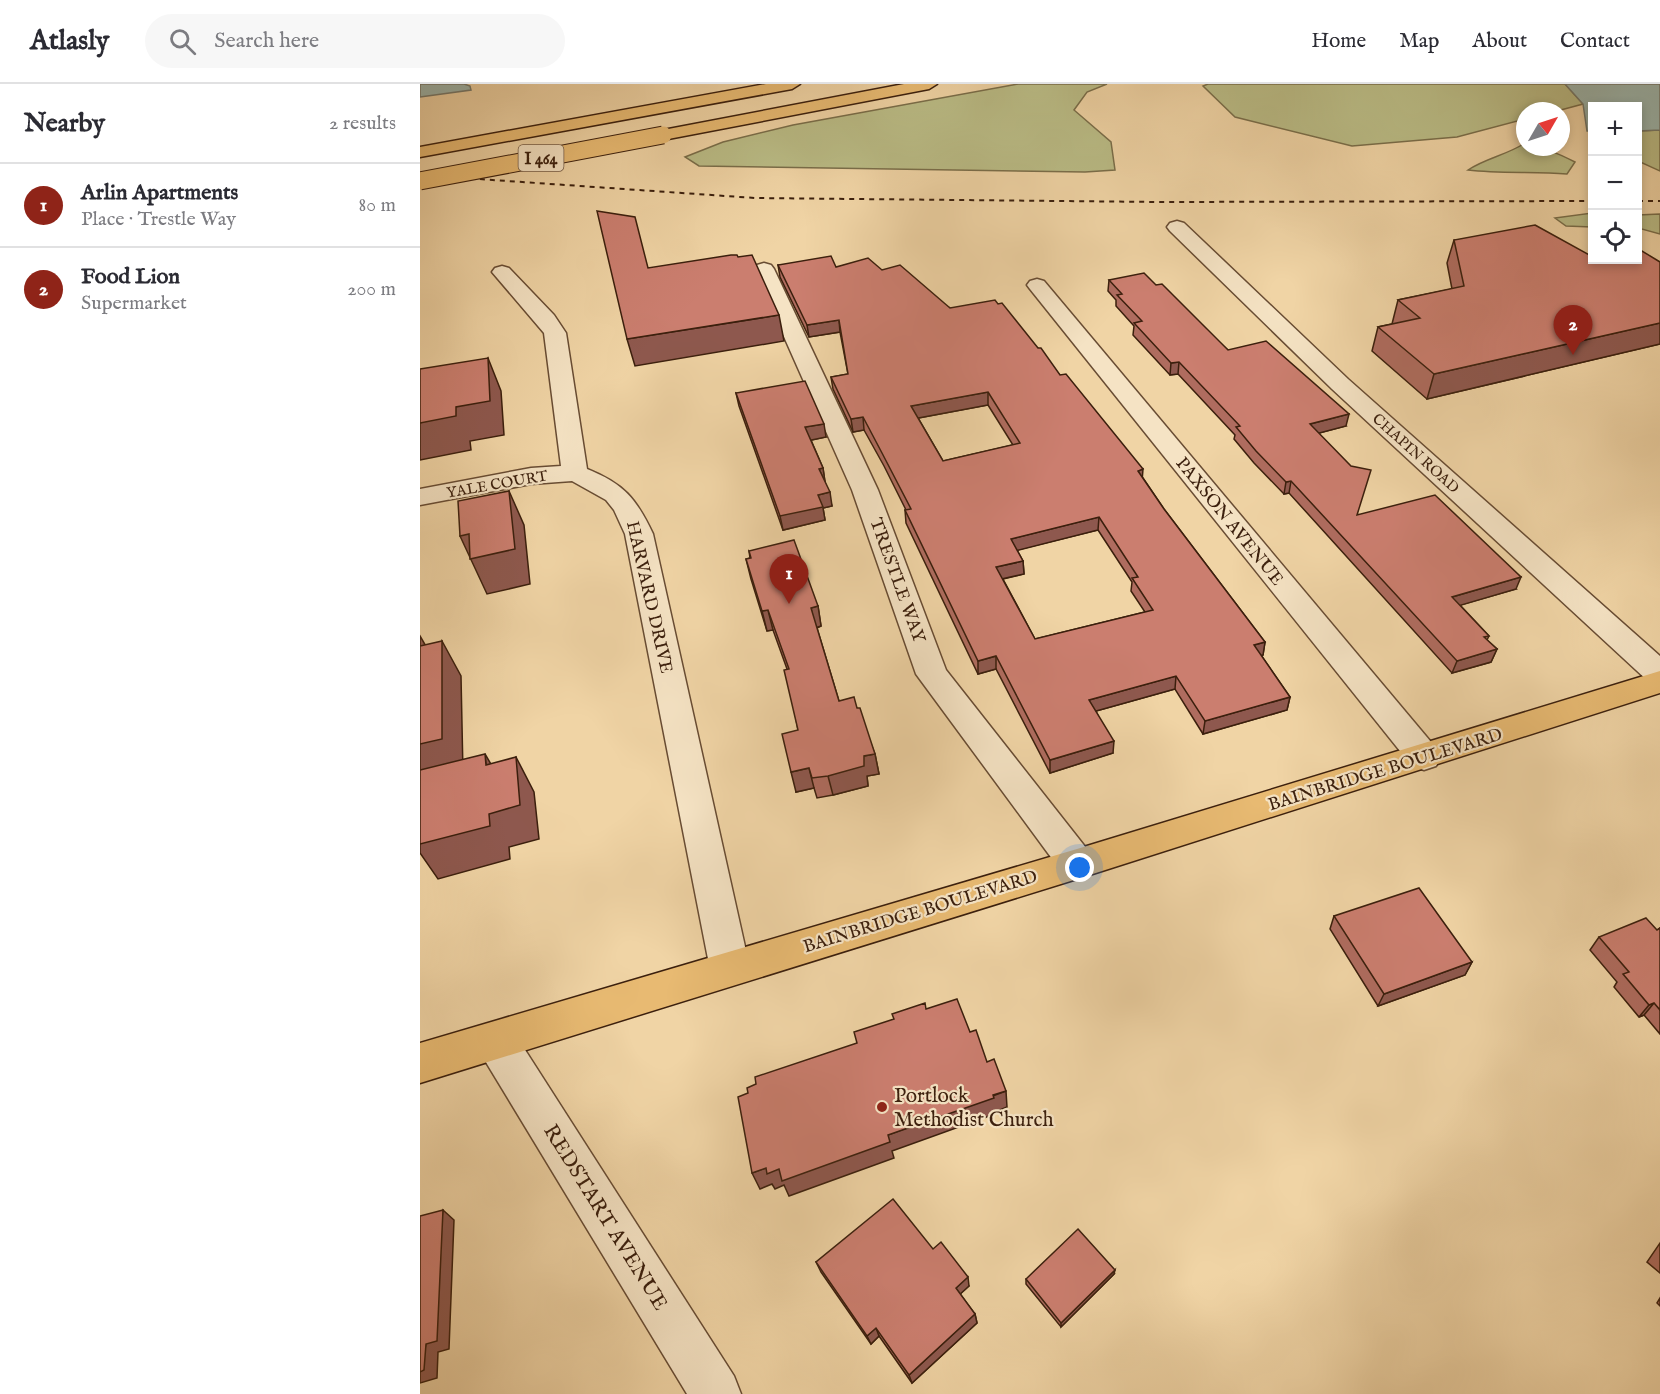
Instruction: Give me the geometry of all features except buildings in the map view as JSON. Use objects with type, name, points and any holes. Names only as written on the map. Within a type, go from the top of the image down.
[{"type":"main road","name":"I 464","points":[[420,152],[792,84]]},
{"type":"main road","name":"I 464","points":[[420,182],[929,84]]},
{"type":"main road","name":"BAINBRIDGE BOULEVARD","points":[[420,1064],[1077,864],[1660,682]]},
{"type":"street","name":"CHAPIN ROAD","points":[[1177,227],[1324,369],[1660,674]]},
{"type":"street","name":"TRESTLE WAY","points":[[764,269],[865,490],[932,674],[1077,864]]},
{"type":"street","points":[[502,272],[555,333],[575,473]]},
{"type":"street","name":"PAXSON AVENUE","points":[[1037,285],[1424,757]]},
{"type":"street","name":"YALE COURT","points":[[420,497],[531,476],[575,473]]},
{"type":"street","name":"HARVARD DRIVE","points":[[575,473],[607,485],[627,504],[639,534],[730,969]]},
{"type":"street","name":"REDSTART AVENUE","points":[[496,1041],[716,1394]]},
{"type":"green space","points":[[1018,84],[1107,84],[1087,92],[1074,110],[1111,142],[1115,170],[1085,172],[699,166],[685,157],[723,142],[793,125]]},
{"type":"green space","points":[[1208,84],[1565,84],[1583,104],[1570,108],[1570,102],[1516,102],[1516,121],[1457,137],[1352,146],[1235,117],[1203,86]]},
{"type":"green space","points":[[1660,130],[1660,171],[1642,163],[1642,131]]},
{"type":"green space","points":[[1516,148],[1516,156],[1562,156],[1575,162],[1567,174],[1468,170]]},
{"type":"green space","points":[[1588,214],[1588,227],[1566,226],[1555,218]]},
{"type":"green space","points":[[1660,214],[1660,234],[1642,229],[1642,215]]},
{"type":"water","points":[[420,84],[464,84],[470,86],[471,90],[420,97]]},
{"type":"water","points":[[1565,84],[1660,84],[1660,130],[1642,131],[1642,102],[1588,102],[1587,131],[1583,104]]},
{"type":"railway","points":[[420,175],[755,198],[1161,202],[1588,201]]},
{"type":"railway","points":[[1642,201],[1660,201]]},
{"type":"place","name":"Food Lion","points":[[1573,355]]},
{"type":"place","name":"Arlin Apartments","points":[[789,604]]},
{"type":"place","name":"Portlock Methodist Church","points":[[882,1107]]}]
